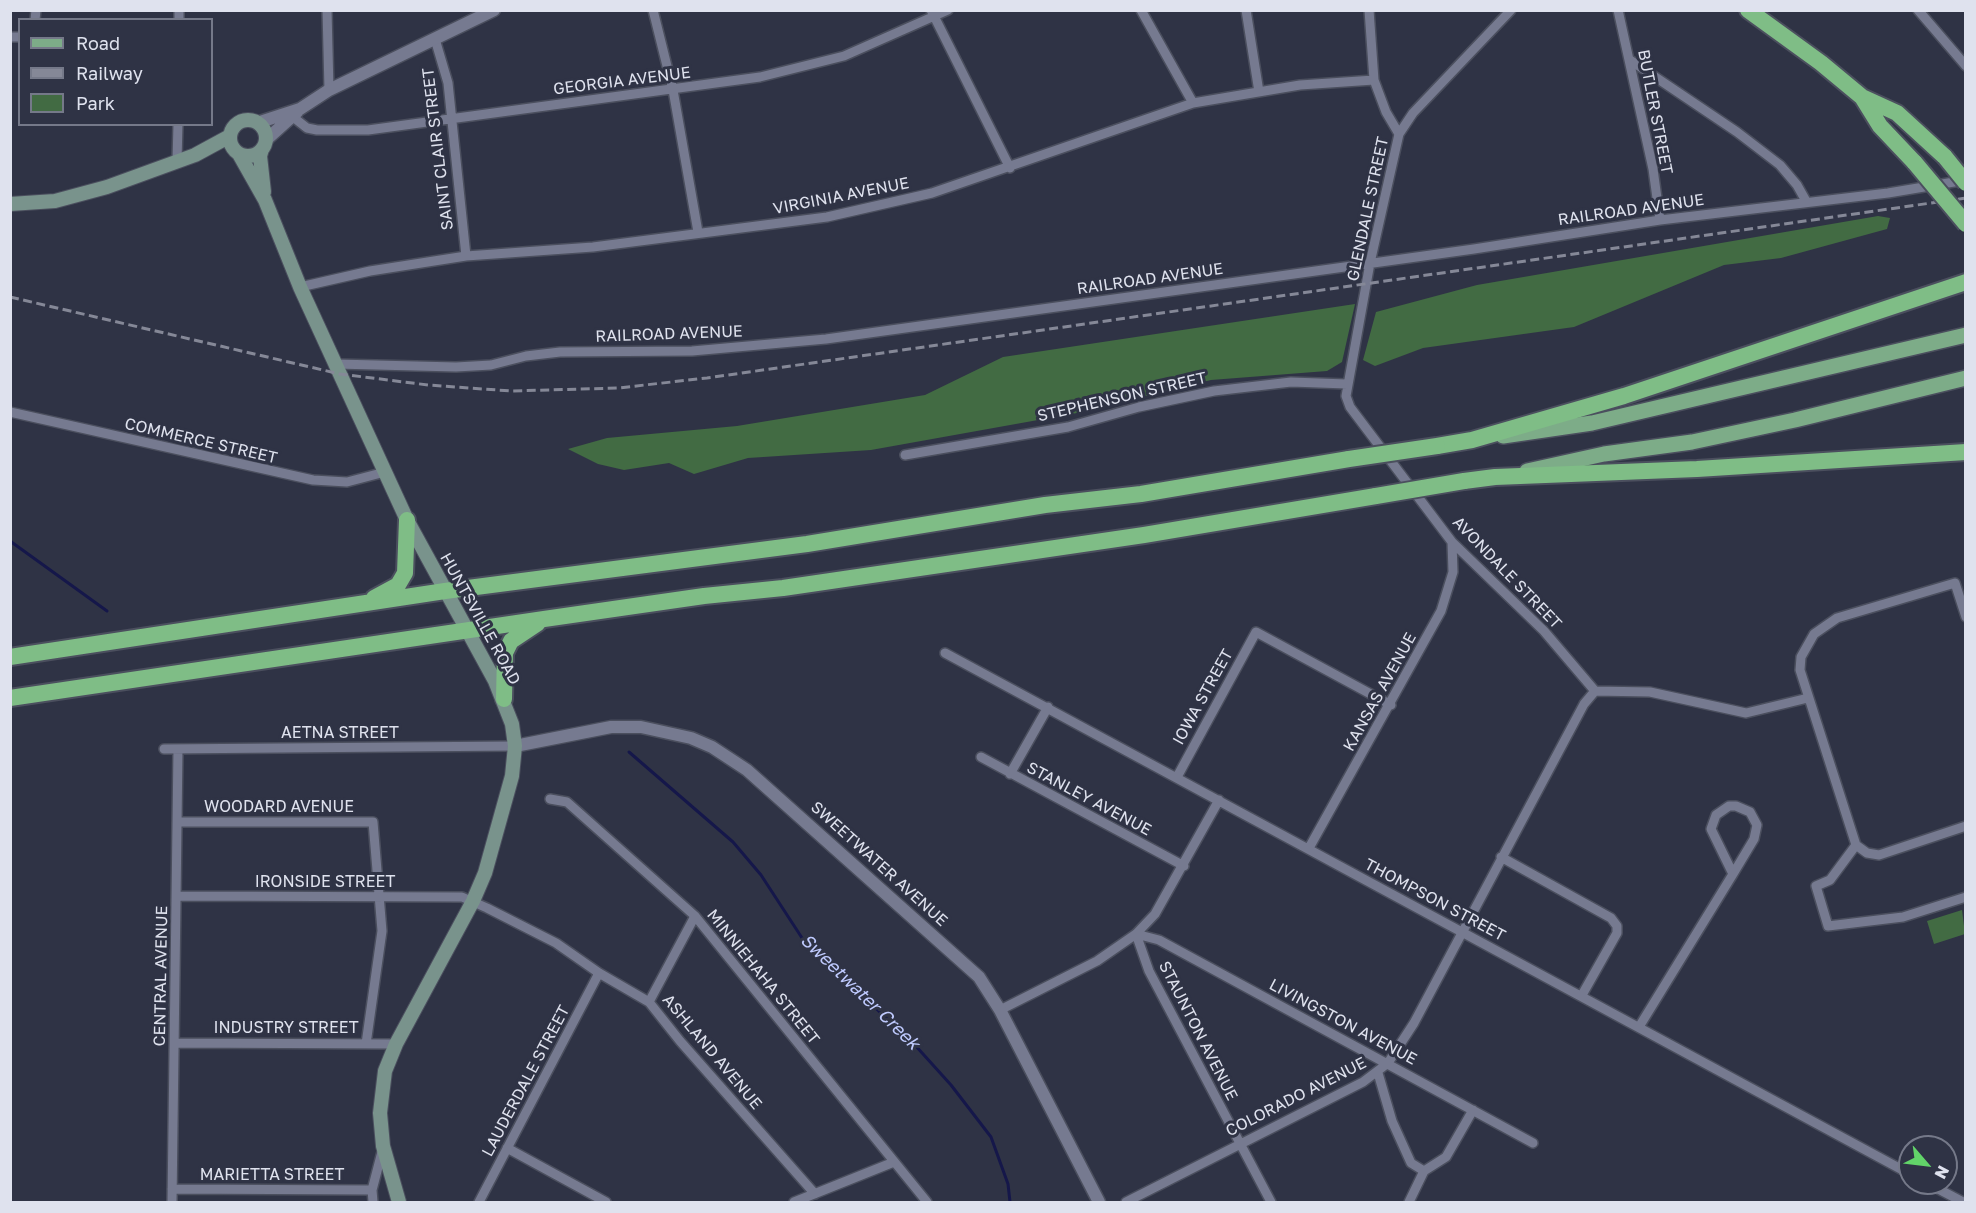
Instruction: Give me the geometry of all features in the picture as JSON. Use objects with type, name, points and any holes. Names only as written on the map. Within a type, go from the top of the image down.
[{"type":"highway","points":[[1748,10],[1813,57],[1862,97],[1897,113],[1945,157],[1965,181]]},
{"type":"highway","points":[[1862,97],[1880,126],[1915,163],[1965,224]]},
{"type":"highway","points":[[10,657],[445,591],[807,544],[1045,505],[1141,495],[1472,440],[1723,365],[1957,284],[1965,271]]},
{"type":"highway","points":[[10,698],[704,596],[783,588],[1144,535],[1495,477],[1721,468],[1965,452]]},
{"type":"highway","points":[[361,605],[398,585],[405,573],[407,520]]},
{"type":"highway","points":[[504,699],[505,653],[511,641],[544,619]]},
{"type":"main road","points":[[10,204],[34,204],[76,196],[195,155],[230,136],[234,127],[243,121],[257,123],[264,130],[264,144],[249,156],[237,152],[195,155]]},
{"type":"main road","points":[[230,136],[237,152]]},
{"type":"main road","name":"HUNTSVILLE ROAD","points":[[264,144],[260,156],[265,200]]},
{"type":"main road","name":"HUNTSVILLE ROAD","points":[[237,152],[265,200],[300,287],[407,520],[504,699],[515,746],[512,776],[501,819],[473,901],[396,1044],[385,1071],[380,1113],[383,1146],[399,1203]]},
{"type":"main road","points":[[1472,440],[1593,423],[1787,379],[1965,335]]},
{"type":"main road","points":[[1495,477],[1604,454],[1692,442],[1795,420],[1965,378]]},
{"type":"street","points":[[327,10],[329,90]]},
{"type":"street","points":[[264,144],[297,113],[329,90],[435,39],[477,15],[494,10]]},
{"type":"street","points":[[653,10],[673,90],[698,232]]},
{"type":"street","name":"GEORGIA AVENUE","points":[[297,113],[307,128],[337,131],[368,130],[760,77],[814,64],[864,48],[933,14],[948,10]]},
{"type":"street","points":[[1141,10],[1194,103]]},
{"type":"street","points":[[1246,10],[1259,92]]},
{"type":"street","points":[[1369,10],[1374,80],[1386,112],[1399,134]]},
{"type":"street","name":"GLENDALE STREET","points":[[1347,384],[1370,263],[1399,134],[1419,107],[1511,10]]},
{"type":"street","name":"BUTLER STREET","points":[[1618,10],[1630,60],[1660,220]]},
{"type":"street","points":[[1918,10],[1965,66]]},
{"type":"street","points":[[933,14],[1010,168]]},
{"type":"street","name":"SAINT CLAIR STREET","points":[[435,39],[448,82],[466,256]]},
{"type":"street","points":[[1630,60],[1737,132],[1780,165],[1797,185],[1806,201]]},
{"type":"street","name":"VIRGINIA AVENUE","points":[[300,287],[370,271],[466,256],[593,248],[698,232],[785,224],[827,217],[932,193],[1194,103],[1300,85],[1374,80]]},
{"type":"street","points":[[257,123],[297,113]]},
{"type":"street","points":[[177,126],[177,161]]},
{"type":"street","name":"RAILROAD AVENUE","points":[[336,364],[456,367],[491,365],[526,356],[561,352],[692,351],[785,344],[1370,263],[1660,220],[1888,193],[1965,181]]},
{"type":"street","name":"STEPHENSON STREET","points":[[905,455],[1068,427],[1139,407],[1214,391],[1290,382],[1347,384]]},
{"type":"street","name":"AVONDALE STREET","points":[[1347,384],[1346,396],[1350,407],[1452,542],[1544,631],[1595,691]]},
{"type":"street","name":"COMMERCE STREET","points":[[10,412],[313,480],[347,482],[386,472]]},
{"type":"street","name":"KANSAS AVENUE","points":[[1309,848],[1391,705],[1448,594],[1453,572],[1452,542]]},
{"type":"street","points":[[1965,617],[1955,584],[1837,618],[1814,633],[1801,657],[1800,670],[1856,845],[1867,853],[1879,855],[1965,826]]},
{"type":"street","name":"IOWA STREET","points":[[1177,777],[1256,632],[1391,705]]},
{"type":"street","name":"THOMPSON STREET","points":[[945,653],[1898,1167]]},
{"type":"street","points":[[1595,691],[1650,692],[1746,712],[1808,698]]},
{"type":"street","name":"COLORADO AVENUE","points":[[1126,1203],[1378,1073],[1388,1063],[1414,1023],[1584,704],[1595,691]]},
{"type":"street","points":[[1010,774],[1048,707]]},
{"type":"street","name":"SWEETWATER AVENUE","points":[[515,746],[611,727],[641,727],[674,733],[712,747],[747,770],[909,912],[979,977],[1000,1010],[1099,1203]]},
{"type":"street","name":"AETNA STREET","points":[[164,749],[515,746]]},
{"type":"street","name":"CENTRAL AVENUE","points":[[171,1203],[176,1043],[178,749]]},
{"type":"street","name":"STANLEY AVENUE","points":[[981,758],[1184,866]]},
{"type":"street","name":"MINNIEHAHA STREET","points":[[550,799],[567,802],[695,916],[927,1203]]},
{"type":"street","points":[[1000,1010],[1097,961],[1136,934],[1155,914],[1219,800]]},
{"type":"street","points":[[1639,1027],[1733,874],[1756,832],[1754,818],[1750,812],[1736,806],[1722,809],[1713,821],[1711,829],[1733,874]]},
{"type":"street","name":"WOODARD AVENUE","points":[[177,822],[373,822],[382,931],[366,1044]]},
{"type":"street","points":[[1856,845],[1830,880],[1815,886],[1828,926],[1903,917],[1965,897]]},
{"type":"street","points":[[1501,857],[1611,918],[1617,926],[1617,933],[1582,995]]},
{"type":"street","name":"IRONSIDE STREET","points":[[177,896],[462,897],[473,901]]},
{"type":"street","name":"ASHLAND AVENUE","points":[[473,901],[556,943],[599,973],[649,1002],[680,1041],[815,1194]]},
{"type":"street","points":[[649,1002],[695,916]]},
{"type":"street","name":"LIVINGSTON AVENUE","points":[[1136,934],[1159,940],[1533,1143]]},
{"type":"street","name":"STAUNTON AVENUE","points":[[1136,934],[1149,971],[1271,1203]]},
{"type":"street","name":"LAUDERDALE STREET","points":[[479,1203],[599,973]]},
{"type":"street","name":"INDUSTRY STREET","points":[[176,1043],[396,1044]]},
{"type":"street","points":[[1378,1073],[1392,1121],[1412,1162],[1424,1171]]},
{"type":"street","points":[[1409,1203],[1424,1171],[1446,1157],[1473,1110]]},
{"type":"street","points":[[373,1203],[372,1190],[383,1146]]},
{"type":"street","points":[[507,1148],[606,1203]]},
{"type":"street","points":[[794,1203],[894,1162]]},
{"type":"street","name":"MARIETTA STREET","points":[[171,1189],[372,1190]]},
{"type":"street","points":[[1949,1195],[1964,1203]]},
{"type":"green space","points":[[1878,216],[1890,218],[1887,229],[1781,258],[1724,265],[1574,327],[1423,348],[1375,366],[1363,360],[1376,312],[1477,285]]},
{"type":"green space","points":[[1355,304],[1342,362],[1327,371],[1211,380],[1077,413],[871,450],[748,458],[694,474],[669,463],[624,470],[598,464],[568,449],[607,438],[737,426],[925,395],[1003,357]]},
{"type":"green space","points":[[1962,910],[1965,934],[1934,944],[1927,921]]},
{"type":"waterway","name":"Sweetwater Creek","points":[[10,541],[107,611]]},
{"type":"waterway","name":"Sweetwater Creek","points":[[629,752],[733,842],[761,875],[804,941],[914,1044],[951,1085],[991,1137],[1008,1184],[1010,1202]]},
{"type":"railway","points":[[10,297],[340,374],[428,385],[511,391],[618,388],[707,378],[1966,198]]}]
